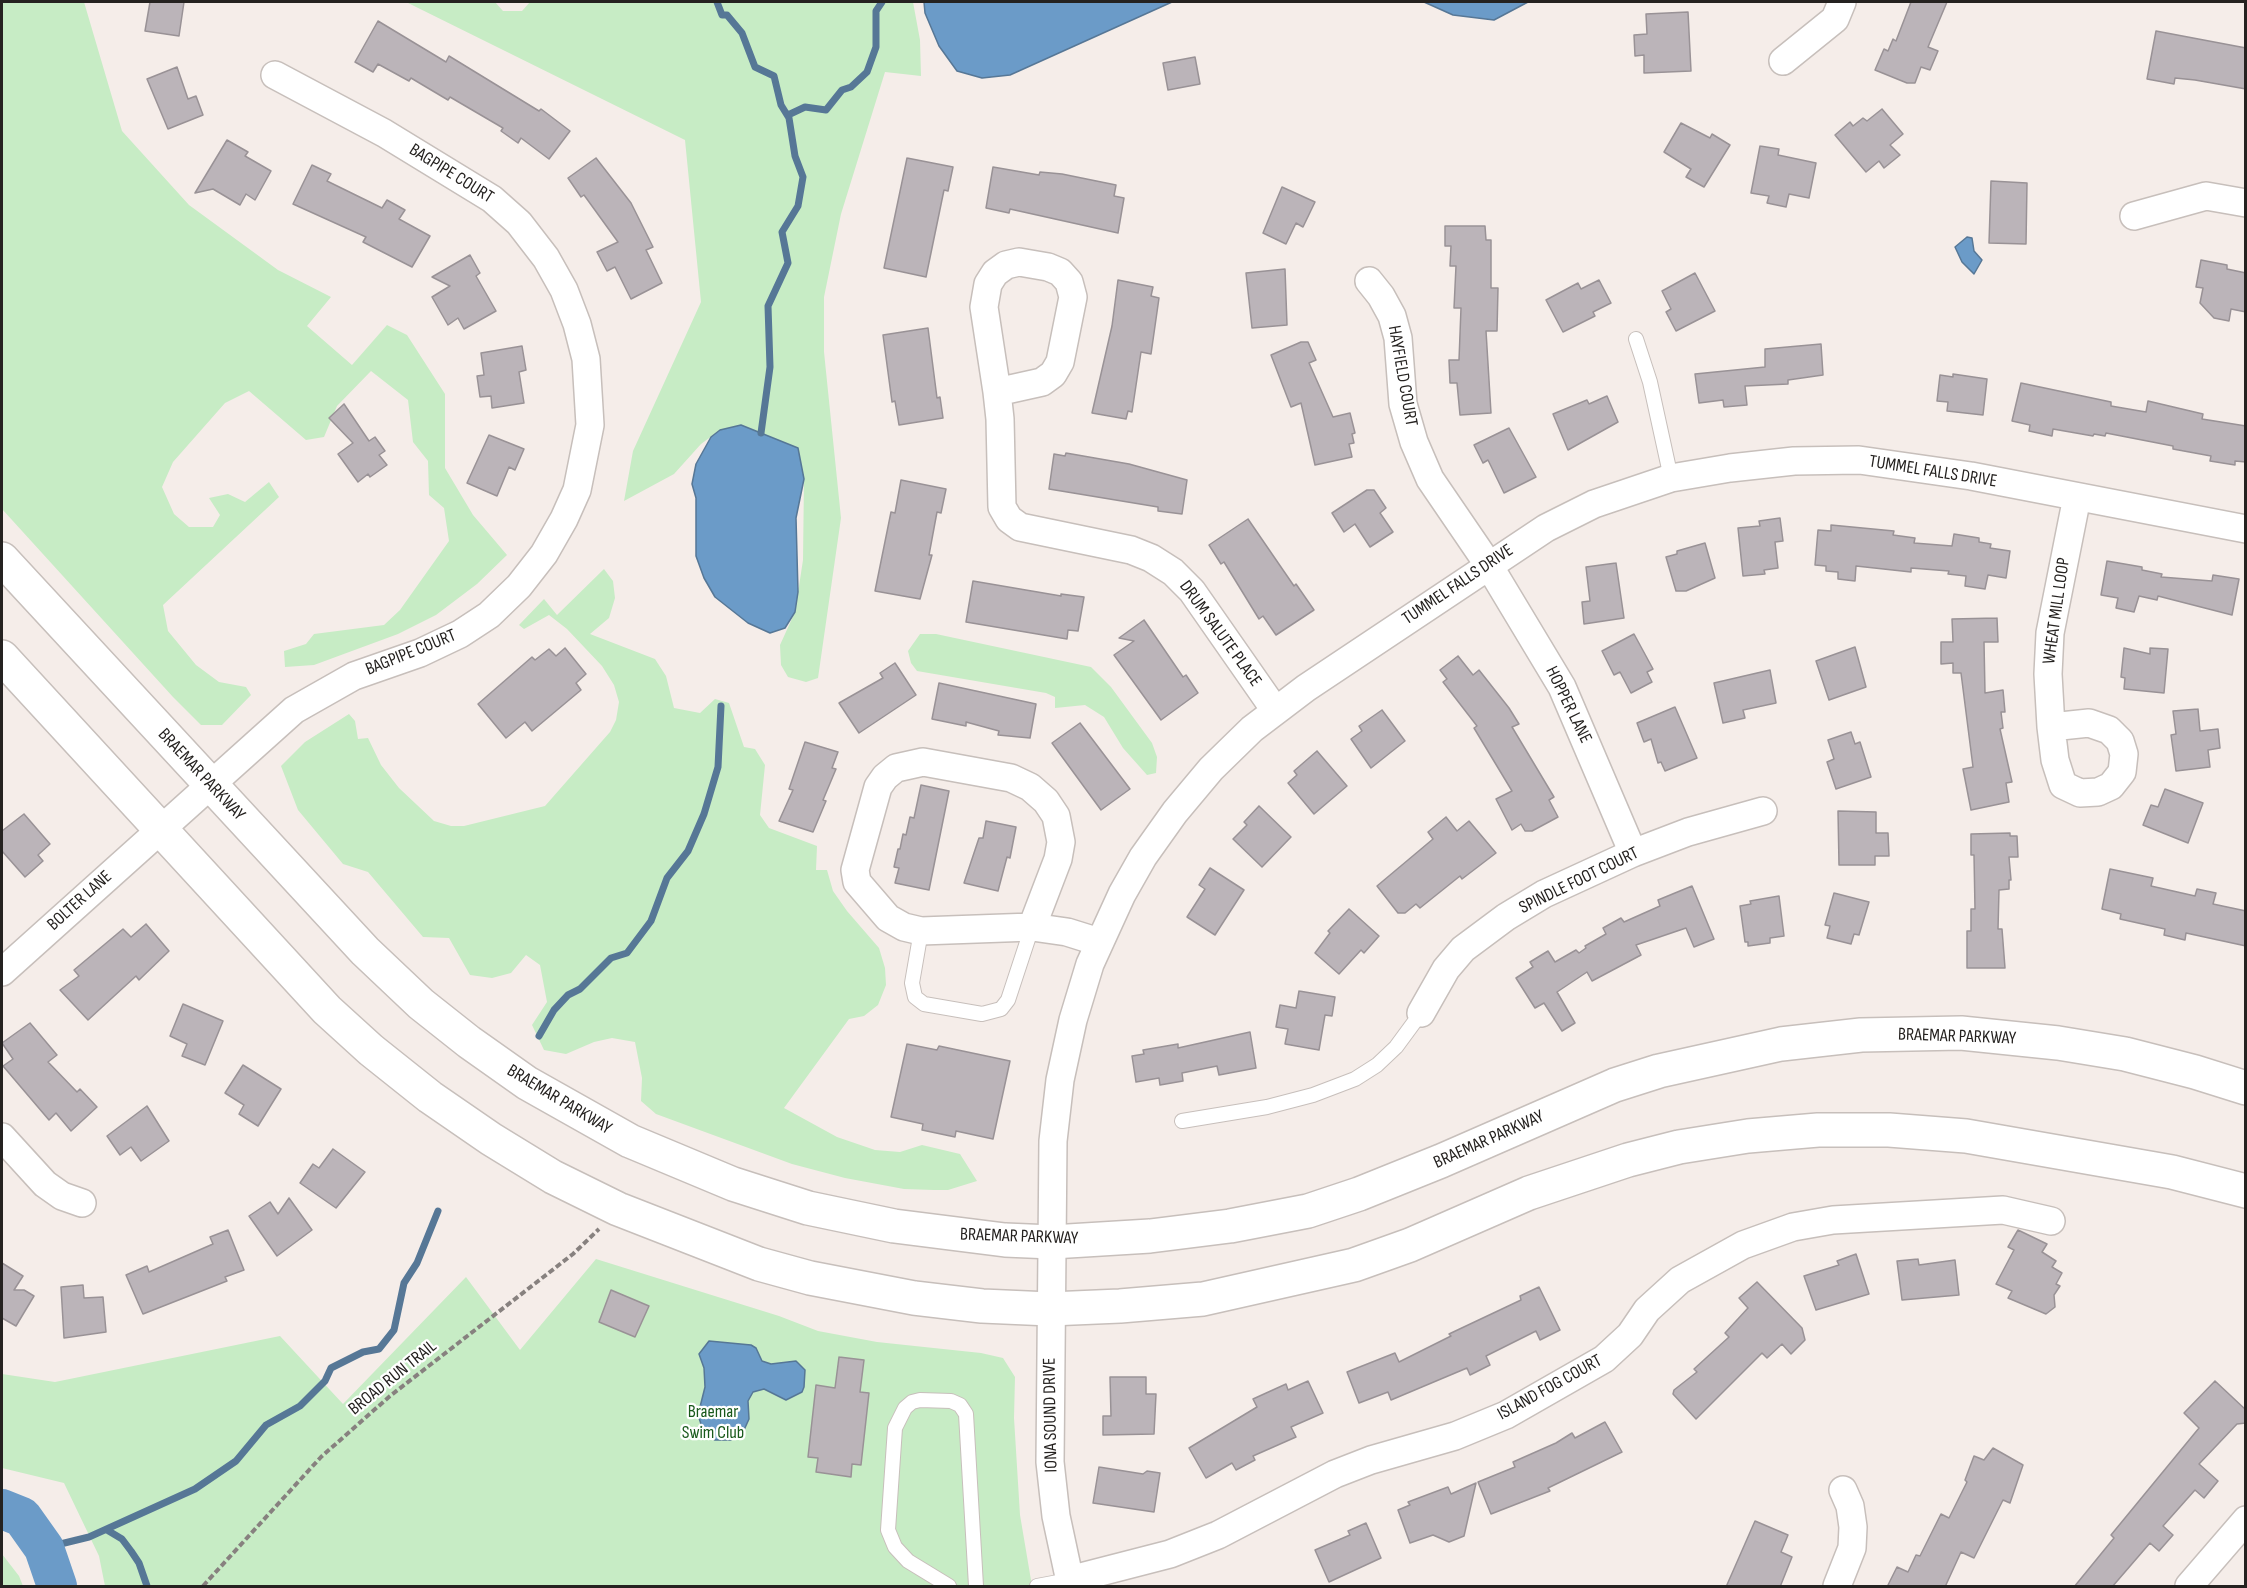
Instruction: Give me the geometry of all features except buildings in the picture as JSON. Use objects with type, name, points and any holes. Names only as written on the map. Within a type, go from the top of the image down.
[{"type":"street","points":[[1783,61],[1835,19],[1842,2]]},
{"type":"street","name":"BAGPIPE COURT","points":[[159,829],[286,717],[315,696],[354,676],[420,653],[460,634],[489,615],[525,578],[544,554],[564,519],[579,481],[590,425],[586,360],[577,324],[564,290],[546,258],[519,224],[492,199],[452,173],[275,75]]},
{"type":"street","points":[[2134,216],[2206,196],[2246,203]]},
{"type":"street","name":"DRUM SALUTE PLACE","points":[[997,392],[1042,382],[1053,374],[1060,362],[1073,297],[1069,282],[1060,272],[1048,267],[1019,262],[1006,265],[995,273],[988,284],[984,307],[997,392],[1002,507],[1009,519],[1020,527],[1131,550],[1151,558],[1173,572],[1192,591],[1275,710]]},
{"type":"street","name":"HAYFIELD COURT","points":[[1369,281],[1392,316],[1398,338],[1403,404],[1414,442],[1430,479],[1488,564]]},
{"type":"street","name":"TUMMEL FALLS DRIVE","points":[[1052,1242],[1053,1141],[1060,1080],[1073,1020],[1099,942],[1143,856],[1175,812],[1211,769],[1275,710],[1488,564],[1546,528],[1593,504],[1671,478],[1730,468],[1794,461],[1859,460],[1971,476],[2246,530]]},
{"type":"street","name":"WHEAT MILL LOOP","points":[[2051,727],[2048,674],[2050,633],[2077,496]]},
{"type":"street","name":"BRAEMAR PARKWAY","points":[[2,559],[364,951],[421,1004],[481,1052],[527,1083],[630,1142],[733,1184],[808,1208],[915,1229],[1005,1240],[1052,1242],[1162,1235],[1230,1226],[1308,1211],[1441,1161],[1616,1085],[1734,1052],[1861,1035],[1961,1034],[2058,1043],[2125,1054],[2195,1071],[2246,1088]]},
{"type":"street","name":"HOPPER LANE","points":[[1488,564],[1562,687],[1633,853]]},
{"type":"street","points":[[2,657],[327,1010],[371,1050],[430,1097],[491,1140],[553,1177],[618,1209],[738,1257],[810,1278],[914,1298],[982,1306],[1050,1309],[1203,1299],[1353,1265],[1410,1245],[1530,1193],[1606,1167],[1679,1148],[1748,1136],[1818,1130],[1889,1130],[1966,1136],[2172,1172],[2246,1191]]},
{"type":"street","points":[[1032,927],[1058,859],[1061,842],[1056,816],[1046,801],[1030,788],[1011,778],[923,762],[896,768],[878,787],[855,870],[857,882],[888,918],[904,927],[921,931],[1032,927],[1067,932],[1099,942]]},
{"type":"street","name":"SPINDLE FOOT COURT","points":[[1421,1013],[1446,969],[1463,949],[1506,917],[1544,894],[1633,853],[1688,832],[1763,811]]},
{"type":"street","name":"BOLTER LANE","points":[[2,972],[159,829]]},
{"type":"street","points":[[2,1137],[45,1184],[62,1196],[82,1203]]},
{"type":"street","name":"ISLAND FOG COURT","points":[[1070,1583],[1218,1535],[1335,1474],[1371,1460],[1455,1436],[1506,1415],[1545,1395],[1604,1359],[1630,1335],[1647,1310],[1680,1280],[1743,1245],[1793,1227],[1833,1220],[2003,1210],[2051,1221]]},
{"type":"street","name":"IONA SOUND DRIVE","points":[[1052,1242],[1050,1462],[1056,1516],[1070,1583]]},
{"type":"street","points":[[1837,1587],[1852,1548],[1853,1527],[1850,1506],[1843,1490]]},
{"type":"street","points":[[2189,1587],[2246,1520]]},
{"type":"lane","points":[[1636,339],[1650,382],[1671,478]]},
{"type":"lane","points":[[921,931],[912,982],[915,997],[924,1004],[982,1014],[1000,1010],[1008,1000],[1032,927]]},
{"type":"lane","name":"SPINDLE FOOT COURT","points":[[1182,1121],[1267,1107],[1313,1095],[1355,1079],[1377,1065],[1396,1047],[1421,1013]]},
{"type":"lane","points":[[949,1587],[908,1561],[895,1547],[888,1530],[895,1428],[905,1408],[912,1402],[920,1400],[951,1401],[960,1405],[966,1414],[976,1587]]},
{"type":"lane","points":[[1037,1587],[1070,1583]]},
{"type":"path","name":"BROAD RUN TRAIL","points":[[203,1587],[321,1457],[390,1395],[573,1254],[618,1209]]},
{"type":"green space","points":[[2,2],[84,2],[122,131],[189,205],[278,270],[331,297],[307,326],[352,365],[387,325],[407,335],[445,394],[445,468],[473,515],[507,555],[477,584],[436,615],[398,634],[314,665],[285,667],[284,651],[306,644],[314,634],[384,625],[400,610],[449,541],[444,508],[429,495],[428,461],[413,442],[408,400],[371,371],[337,406],[324,437],[306,440],[249,391],[225,403],[173,462],[162,487],[174,514],[189,527],[213,527],[220,515],[209,498],[228,494],[245,502],[269,482],[279,497],[163,605],[168,631],[196,665],[219,682],[246,687],[251,695],[222,725],[201,725],[2,509]]},
{"type":"green space","points":[[406,2],[495,2],[503,11],[522,11],[530,2],[913,2],[920,40],[921,76],[885,72],[841,214],[824,297],[824,352],[841,518],[818,678],[806,682],[788,677],[781,665],[780,645],[795,612],[803,560],[804,479],[798,448],[778,440],[720,430],[701,444],[674,474],[624,501],[633,451],[701,302],[685,140]]},
{"type":"green space","points":[[604,569],[613,581],[615,598],[609,618],[590,634],[655,659],[666,676],[674,708],[700,713],[715,699],[729,703],[744,747],[755,749],[765,765],[760,815],[769,828],[817,846],[816,870],[827,870],[833,891],[879,948],[885,968],[886,985],[878,1005],[864,1016],[849,1019],[784,1108],[837,1137],[875,1150],[900,1152],[922,1145],[960,1154],[977,1181],[948,1190],[934,1190],[904,1189],[845,1178],[792,1164],[656,1114],[641,1101],[642,1078],[635,1042],[612,1038],[594,1042],[566,1054],[544,1050],[532,1025],[547,1002],[540,965],[526,955],[511,973],[492,978],[470,975],[449,938],[423,937],[368,872],[343,864],[298,810],[281,766],[305,742],[349,714],[355,721],[358,739],[368,738],[381,765],[399,788],[434,821],[451,826],[464,826],[545,806],[610,732],[616,720],[619,702],[614,685],[602,666],[567,629],[549,615],[524,629],[519,625],[544,599],[557,615]]},
{"type":"green space","points":[[920,634],[936,634],[1091,667],[1111,687],[1152,743],[1157,757],[1156,773],[1147,775],[1123,748],[1104,717],[1085,705],[1055,708],[1055,697],[1046,693],[917,671],[911,663],[908,651]]},
{"type":"green space","name":"Braemar Swim Club","points":[[596,1259],[779,1316],[818,1331],[877,1342],[981,1353],[1003,1358],[1015,1377],[1014,1418],[1020,1515],[1032,1586],[105,1586],[99,1556],[64,1483],[2,1468],[2,1374],[55,1382],[280,1336],[343,1404],[466,1277],[520,1350]]},
{"type":"green space","points":[[2,1554],[19,1576],[23,1586],[2,1586]]},
{"type":"water","points":[[924,2],[1172,2],[1010,75],[982,78],[957,71],[939,46],[925,13]]},
{"type":"water","points":[[1424,2],[1528,2],[1494,20],[1453,15]]},
{"type":"water","points":[[1967,237],[1972,238],[1974,251],[1982,260],[1974,274],[1962,262],[1955,247]]},
{"type":"water","points":[[741,425],[798,448],[804,479],[796,518],[798,592],[795,612],[785,628],[770,633],[748,623],[715,597],[704,578],[696,556],[696,498],[692,484],[696,464],[711,437],[720,430]]},
{"type":"water","points":[[709,1341],[751,1345],[756,1348],[762,1361],[771,1364],[796,1361],[805,1370],[802,1392],[786,1400],[764,1389],[753,1392],[748,1401],[749,1419],[744,1430],[731,1440],[715,1440],[704,1433],[698,1415],[705,1387],[704,1368],[699,1354]]},
{"type":"waterway","points":[[717,2],[722,15],[727,15],[742,33],[755,67],[774,76],[781,105],[789,118],[795,156],[803,177],[798,206],[782,232],[788,263],[768,306],[770,367],[761,433]]},
{"type":"waterway","points":[[788,115],[805,107],[826,110],[842,90],[851,87],[867,72],[876,47],[876,11],[882,2]]},
{"type":"waterway","points":[[539,1036],[554,1010],[568,995],[580,989],[611,958],[627,953],[651,921],[667,878],[688,851],[704,814],[718,767],[721,706]]},
{"type":"waterway","points":[[44,1548],[89,1537],[195,1489],[236,1461],[266,1425],[300,1406],[325,1381],[331,1368],[363,1352],[379,1349],[394,1330],[404,1283],[417,1263],[438,1211]]},
{"type":"waterway","points":[[2,1509],[22,1517],[44,1548],[57,1586]]},
{"type":"waterway","points":[[107,1530],[122,1539],[131,1551],[139,1563],[147,1586]]}]
